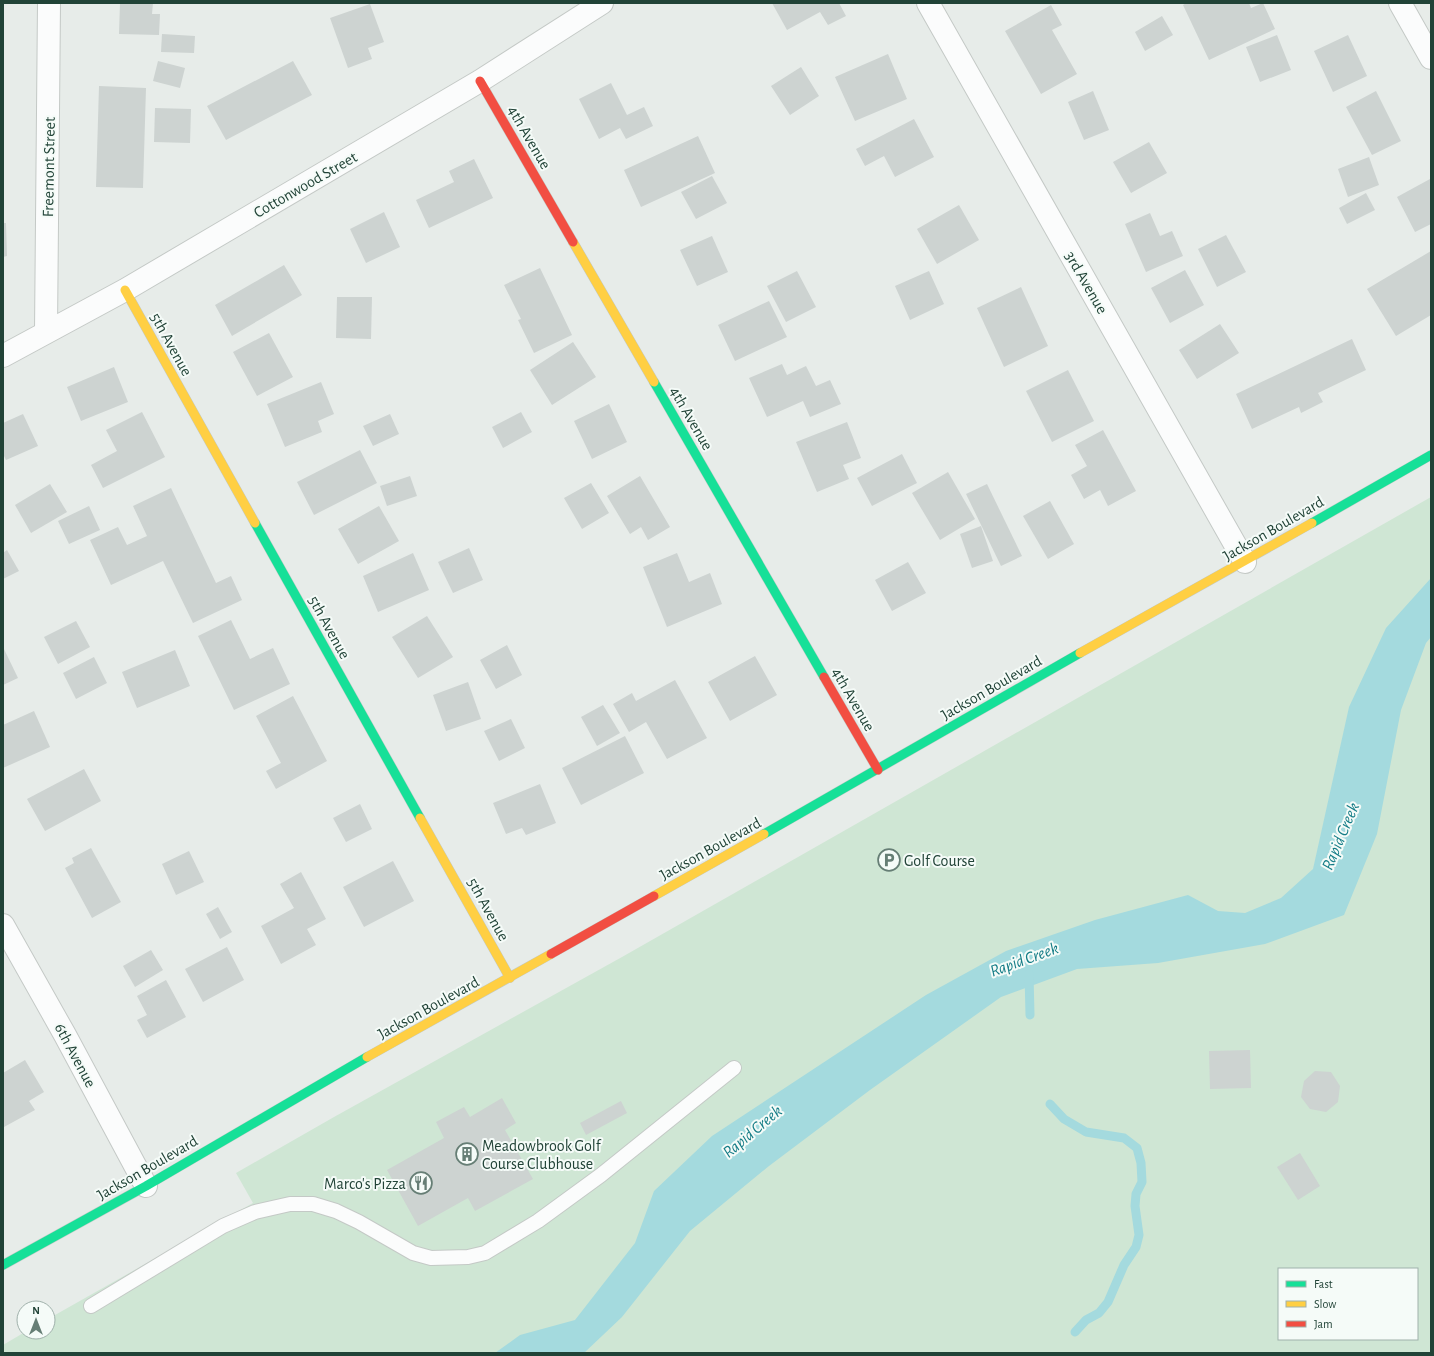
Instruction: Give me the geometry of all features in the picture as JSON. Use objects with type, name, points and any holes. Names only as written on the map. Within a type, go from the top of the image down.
[{"type":"main road","name":"4th Avenue","points":[[480,81],[878,770]]},
{"type":"main road","name":"5th Avenue","points":[[125,290],[510,978]]},
{"type":"main road","name":"Jackson Boulevard","points":[[3,1265],[146,1186],[330,1078],[878,770],[1125,626],[1245,562],[1431,455]]},
{"type":"street","name":"Freemont Street","points":[[46,331],[50,3]]},
{"type":"street","name":"Cottonwood Street","points":[[3,356],[46,331],[125,290],[480,81],[602,3]]},
{"type":"street","name":"3rd Avenue","points":[[928,3],[1245,562]]},
{"type":"street","points":[[1400,3],[1431,58]]},
{"type":"street","name":"6th Avenue","points":[[3,925],[66,1035],[146,1186]]},
{"type":"lane","points":[[91,1306],[223,1226],[255,1212],[290,1204],[313,1204],[336,1211],[359,1222],[413,1253],[431,1258],[468,1257],[485,1253],[538,1221],[601,1175],[734,1068]]},
{"type":"green space","points":[[1431,497],[1431,1353],[3,1353],[3,1345],[16,1337],[16,1340],[56,1340],[56,1314],[253,1203],[236,1173],[622,957]]},
{"type":"water","name":"Rapid Creek","points":[[1431,578],[1431,637],[1426,643],[1401,710],[1377,834],[1344,915],[1265,944],[1158,963],[1077,969],[1001,997],[870,1090],[769,1166],[690,1231],[622,1317],[584,1353],[495,1353],[520,1335],[575,1320],[635,1243],[654,1191],[712,1136],[926,995],[1006,951],[1095,920],[1188,895],[1218,911],[1245,913],[1281,898],[1313,869],[1349,707],[1386,628]]},
{"type":"building","points":[[120,3],[153,3],[152,14],[160,14],[159,35],[119,34]]},
{"type":"building","points":[[772,3],[839,3],[846,16],[828,25],[820,12],[787,30]]},
{"type":"building","points":[[1186,3],[1249,3],[1251,8],[1263,3],[1275,29],[1209,60],[1183,5]]},
{"type":"building","points":[[370,4],[384,42],[368,48],[372,59],[348,68],[330,18]]},
{"type":"building","points":[[1051,5],[1062,25],[1052,30],[1077,74],[1041,94],[1005,31]]},
{"type":"building","points":[[1162,16],[1173,35],[1145,51],[1135,32]]},
{"type":"building","points":[[162,34],[195,36],[194,53],[161,52]]},
{"type":"building","points":[[1277,35],[1291,70],[1260,82],[1246,47]]},
{"type":"building","points":[[1348,35],[1367,76],[1333,92],[1314,51]]},
{"type":"building","points":[[888,54],[907,99],[855,121],[835,77]]},
{"type":"building","points":[[158,61],[185,68],[180,88],[153,81]]},
{"type":"building","points":[[293,61],[312,95],[226,140],[207,106]]},
{"type":"building","points":[[801,67],[819,96],[790,115],[771,86]]},
{"type":"building","points":[[611,83],[627,115],[644,107],[653,126],[626,139],[620,128],[599,139],[579,99]]},
{"type":"building","points":[[99,86],[146,88],[143,188],[96,187]]},
{"type":"building","points":[[1093,91],[1109,130],[1084,140],[1068,102]]},
{"type":"building","points":[[1376,91],[1401,141],[1372,155],[1346,107]]},
{"type":"building","points":[[155,108],[191,109],[190,143],[154,142]]},
{"type":"building","points":[[914,119],[934,157],[895,177],[884,156],[865,166],[856,149]]},
{"type":"building","points":[[698,136],[715,173],[641,207],[624,170]]},
{"type":"building","points":[[1149,142],[1167,173],[1131,193],[1113,162]]},
{"type":"building","points":[[1369,157],[1379,185],[1348,197],[1338,169]]},
{"type":"building","points":[[474,159],[493,198],[429,228],[416,200],[454,182],[449,171]]},
{"type":"building","points":[[712,176],[727,203],[696,219],[681,192]]},
{"type":"building","points":[[1430,179],[1431,224],[1415,232],[1397,197]]},
{"type":"building","points":[[1366,193],[1375,210],[1347,224],[1339,208]]},
{"type":"building","points":[[959,205],[979,240],[937,264],[917,229]]},
{"type":"building","points":[[384,212],[400,247],[366,263],[350,229]]},
{"type":"building","points":[[1150,213],[1160,236],[1172,231],[1183,256],[1146,272],[1125,224]]},
{"type":"building","points":[[3,223],[6,223],[7,256],[3,257]]},
{"type":"building","points":[[1226,235],[1246,272],[1217,287],[1198,249]]},
{"type":"building","points":[[712,236],[728,272],[697,286],[680,250]]},
{"type":"building","points":[[1431,251],[1431,315],[1396,336],[1367,289]]},
{"type":"building","points":[[284,265],[302,295],[232,336],[215,305]]},
{"type":"building","points":[[540,268],[572,335],[534,353],[518,320],[521,319],[504,285]]},
{"type":"building","points":[[1185,270],[1204,305],[1170,323],[1151,288]]},
{"type":"building","points":[[797,271],[816,307],[786,322],[767,286]]},
{"type":"building","points":[[929,271],[944,304],[910,320],[895,286]]},
{"type":"building","points":[[1021,287],[1048,346],[1004,367],[977,308]]},
{"type":"building","points":[[337,297],[372,297],[371,339],[336,338]]},
{"type":"building","points":[[769,301],[787,337],[735,361],[718,325]]},
{"type":"building","points":[[1220,324],[1239,353],[1197,379],[1179,350]]},
{"type":"building","points":[[269,333],[293,377],[257,396],[233,352]]},
{"type":"building","points":[[1352,339],[1366,370],[1318,393],[1323,402],[1301,413],[1299,407],[1252,429],[1236,394]]},
{"type":"building","points":[[573,342],[596,377],[552,405],[530,370]]},
{"type":"building","points":[[782,364],[787,375],[806,366],[816,386],[830,380],[841,404],[810,417],[803,401],[767,417],[749,378]]},
{"type":"building","points":[[114,367],[128,402],[81,421],[67,387]]},
{"type":"building","points":[[1068,370],[1094,421],[1052,442],[1026,391]]},
{"type":"building","points":[[321,382],[334,414],[318,421],[322,432],[285,447],[267,404]]},
{"type":"building","points":[[609,404],[627,442],[592,459],[574,421]]},
{"type":"building","points":[[142,412],[165,457],[103,488],[91,465],[117,451],[106,430]]},
{"type":"building","points":[[521,412],[532,432],[503,448],[492,427]]},
{"type":"building","points":[[23,414],[38,446],[6,460],[3,454],[3,423]]},
{"type":"building","points":[[390,414],[399,434],[373,446],[363,426]]},
{"type":"building","points":[[847,422],[861,458],[843,465],[849,479],[817,492],[796,442]]},
{"type":"building","points":[[1103,430],[1136,491],[1108,506],[1100,490],[1084,499],[1071,475],[1087,466],[1075,445]]},
{"type":"building","points":[[360,450],[377,483],[314,515],[297,482]]},
{"type":"building","points":[[902,454],[917,483],[872,506],[857,478]]},
{"type":"building","points":[[948,472],[975,519],[940,540],[912,493]]},
{"type":"building","points":[[410,476],[417,496],[387,506],[380,486]]},
{"type":"building","points":[[640,476],[670,527],[648,540],[641,527],[630,534],[607,496]]},
{"type":"building","points":[[591,483],[609,513],[582,529],[564,498]]},
{"type":"building","points":[[50,484],[67,512],[31,533],[15,505]]},
{"type":"building","points":[[987,484],[1022,556],[1001,566],[966,494]]},
{"type":"building","points":[[171,488],[216,583],[231,576],[242,600],[193,623],[163,561],[111,585],[90,540],[118,527],[127,545],[147,536],[133,506]]},
{"type":"building","points":[[1050,501],[1074,544],[1048,559],[1023,516]]},
{"type":"building","points":[[89,506],[100,530],[69,544],[58,521]]},
{"type":"building","points":[[379,506],[399,541],[358,564],[338,529]]},
{"type":"building","points":[[981,526],[993,561],[972,568],[960,534]]},
{"type":"building","points":[[469,548],[483,580],[453,593],[438,562]]},
{"type":"building","points":[[7,550],[19,571],[3,579],[3,553]]},
{"type":"building","points":[[413,553],[429,590],[378,612],[363,576]]},
{"type":"building","points":[[677,553],[689,582],[710,573],[722,604],[667,627],[643,567]]},
{"type":"building","points":[[908,562],[926,593],[892,611],[875,580]]},
{"type":"building","points":[[427,616],[453,657],[418,678],[392,637]]},
{"type":"building","points":[[231,620],[250,659],[273,648],[290,684],[234,710],[198,636]]},
{"type":"building","points":[[76,621],[90,647],[58,664],[44,637]]},
{"type":"building","points":[[507,645],[522,675],[496,689],[480,660]]},
{"type":"building","points":[[3,647],[18,678],[3,685]]},
{"type":"building","points":[[175,650],[190,686],[137,708],[122,672]]},
{"type":"building","points":[[755,656],[777,695],[730,721],[708,682]]},
{"type":"building","points":[[94,657],[107,683],[76,699],[63,673]]},
{"type":"building","points":[[675,680],[707,738],[667,759],[646,722],[629,732],[613,704],[632,693],[636,701]]},
{"type":"building","points":[[468,682],[481,719],[446,731],[433,695]]},
{"type":"building","points":[[293,696],[327,761],[276,789],[266,771],[281,763],[256,716]]},
{"type":"building","points":[[603,705],[620,733],[597,746],[581,717]]},
{"type":"building","points":[[34,711],[50,747],[3,768],[3,725]]},
{"type":"building","points":[[511,719],[525,748],[499,761],[484,731]]},
{"type":"building","points":[[625,736],[644,773],[581,805],[562,768]]},
{"type":"building","points":[[84,769],[101,801],[45,831],[27,799]]},
{"type":"building","points":[[540,784],[556,823],[526,835],[522,828],[506,834],[493,803]]},
{"type":"building","points":[[360,804],[372,829],[346,842],[333,818]]},
{"type":"building","points":[[91,848],[121,902],[92,918],[65,868],[74,863],[72,858]]},
{"type":"building","points":[[189,851],[204,882],[176,895],[162,864]]},
{"type":"building","points":[[393,861],[414,901],[364,927],[343,887]]},
{"type":"building","points":[[301,872],[326,919],[307,929],[316,945],[281,964],[261,926],[294,908],[280,884]]},
{"type":"building","points":[[218,907],[232,932],[220,939],[206,914]]},
{"type":"building","points":[[227,947],[244,980],[203,1002],[185,969]]},
{"type":"building","points":[[151,950],[163,970],[135,987],[123,966]]},
{"type":"building","points":[[166,980],[186,1017],[147,1038],[137,1020],[147,1015],[137,996]]},
{"type":"building","points":[[1250,1050],[1251,1088],[1210,1089],[1209,1051]]},
{"type":"building","points":[[25,1060],[44,1092],[29,1101],[35,1110],[4,1127],[3,1073]]},
{"type":"building","points":[[1315,1071],[1331,1072],[1340,1086],[1338,1102],[1326,1112],[1310,1109],[1301,1097],[1304,1081]]},
{"type":"building","name":"Meadowbrook Golf Course Clubhouse","points":[[502,1098],[516,1123],[505,1130],[533,1179],[475,1211],[468,1198],[418,1226],[387,1170],[444,1138],[436,1122],[464,1107],[470,1117]]},
{"type":"building","points":[[621,1101],[627,1113],[586,1135],[580,1123]]},
{"type":"building","points":[[1300,1153],[1320,1186],[1298,1200],[1277,1167]]},
{"type":"waterway","name":"Rapid Creek","points":[[1029,974],[1030,1015]]},
{"type":"waterway","points":[[1050,1104],[1064,1119],[1086,1132],[1124,1138],[1137,1148],[1141,1163],[1142,1182],[1136,1194],[1135,1206],[1139,1235],[1136,1247],[1124,1265],[1108,1302],[1099,1313],[1086,1320],[1075,1332]]},
{"type":"traffic: fast","points":[[654,382],[824,677]]},
{"type":"traffic: fast","points":[[1312,523],[1431,455]]},
{"type":"traffic: fast","points":[[255,523],[420,818]]},
{"type":"traffic: fast","points":[[764,834],[1080,653]]},
{"type":"traffic: fast","points":[[3,1265],[146,1186],[367,1057]]},
{"type":"traffic: slow","points":[[573,242],[654,382]]},
{"type":"traffic: slow","points":[[125,290],[255,523]]},
{"type":"traffic: slow","points":[[1080,653],[1312,523]]},
{"type":"traffic: slow","points":[[420,818],[510,978]]},
{"type":"traffic: slow","points":[[654,896],[764,834]]},
{"type":"traffic: slow","points":[[367,1057],[551,954]]},
{"type":"traffic: jam","points":[[480,81],[573,242]]},
{"type":"traffic: jam","points":[[824,677],[878,770]]},
{"type":"traffic: jam","points":[[551,954],[654,896]]},
{"type":"place","name":"Golf Course","points":[[889,860]]},
{"type":"place","name":"Meadowbrook Golf Course Clubhouse","points":[[467,1154]]},
{"type":"place","name":"Marco's Pizza","points":[[421,1183]]}]
